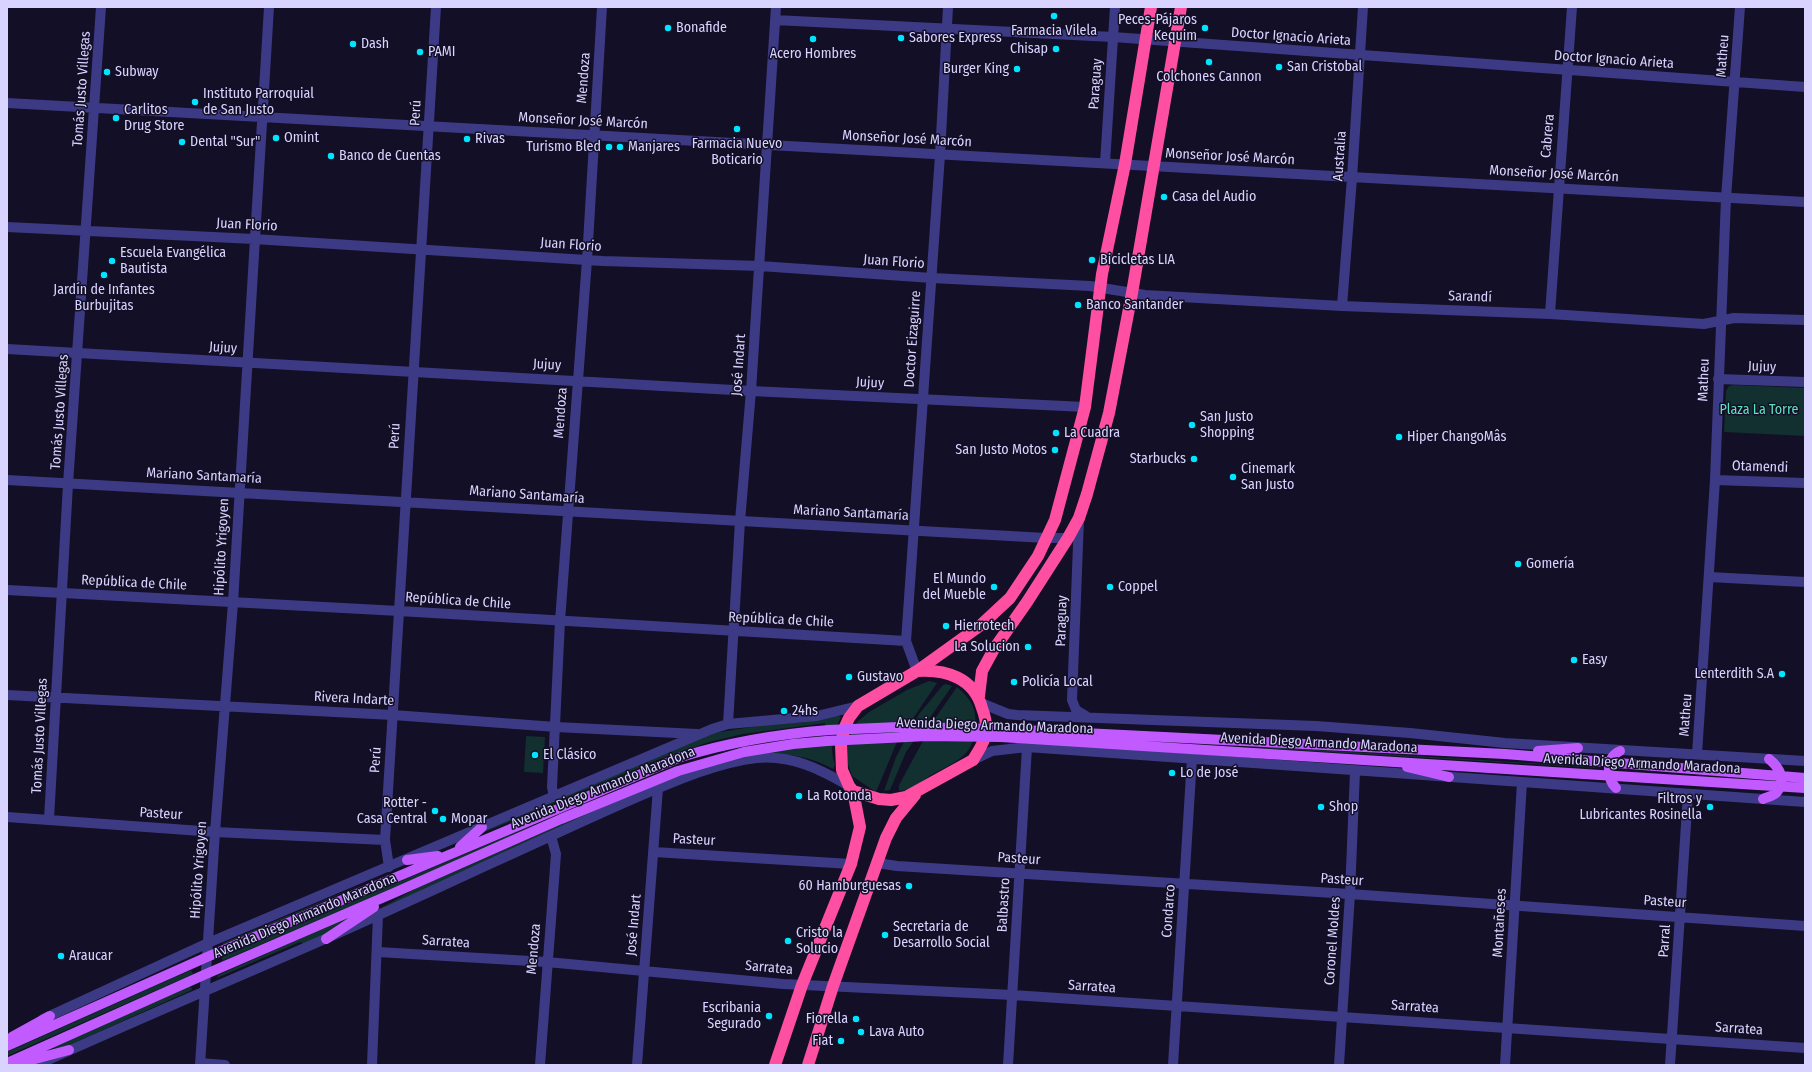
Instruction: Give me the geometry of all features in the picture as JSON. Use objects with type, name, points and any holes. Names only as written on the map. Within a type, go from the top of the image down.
[{"type":"highway","points":[[775,1065],[802,985],[852,864],[860,827],[851,788],[842,770],[841,744],[844,729],[849,718],[858,706],[917,671],[981,625],[1010,598],[1027,575],[1038,556],[1055,520],[1085,408],[1101,287],[1151,7]]},
{"type":"highway","points":[[851,788],[879,799],[891,800],[906,797],[973,760],[983,744],[986,732],[986,723],[980,700],[982,671],[994,650],[1068,538],[1079,518],[1109,413],[1132,293],[1181,7]]},
{"type":"highway","points":[[917,671],[941,673],[962,678],[980,700]]},
{"type":"highway","points":[[808,1065],[833,986],[886,838],[896,818],[917,792]]},
{"type":"main road","name":"Avenida Diego Armando Maradona","points":[[7,1046],[207,957],[681,757],[740,741],[793,733],[899,727],[1609,776],[1781,781],[1805,778]]},
{"type":"main road","name":"Avenida Diego Armando Maradona","points":[[7,1063],[206,974],[562,819],[678,771],[744,752],[793,744],[827,741],[1002,733],[1505,754],[1610,761],[1781,781],[1805,788]]},
{"type":"main road","points":[[1505,754],[1578,748]]},
{"type":"main road","points":[[1616,788],[1609,776],[1610,761],[1615,753],[1620,751]]},
{"type":"main road","points":[[1763,800],[1776,793],[1781,781],[1776,764],[1769,759]]},
{"type":"main road","points":[[1380,760],[1449,777]]},
{"type":"main road","points":[[407,860],[452,854],[482,827]]},
{"type":"main road","points":[[326,938],[396,892]]},
{"type":"main road","points":[[7,1040],[50,1016]]},
{"type":"main road","points":[[10,1065],[69,1050]]},
{"type":"street","name":"Tomás Justo Villegas","points":[[49,819],[68,484],[101,7]]},
{"type":"street","name":"Hipólito Yrigoyen","points":[[200,1064],[215,832],[233,603],[246,363],[269,7]]},
{"type":"street","name":"Perú","points":[[389,867],[385,840],[436,7]]},
{"type":"street","name":"Mendoza","points":[[554,797],[552,787],[560,621],[587,260],[602,7]]},
{"type":"street","name":"José Indart","points":[[728,724],[740,521],[760,266],[766,144],[776,7]]},
{"type":"street","name":"Doctor Eizaguirre","points":[[917,671],[906,641],[932,278],[948,7]]},
{"type":"street","name":"Paraguay","points":[[1105,163],[1115,7]]},
{"type":"street","name":"Australia","points":[[1342,306],[1363,7]]},
{"type":"street","name":"Cabrera","points":[[1550,314],[1572,7]]},
{"type":"street","name":"Matheu","points":[[1697,754],[1715,480],[1720,320],[1726,198],[1740,7]]},
{"type":"street","name":"Doctor Ignacio Arieta","points":[[775,20],[946,28],[1145,40],[1805,87]]},
{"type":"street","name":"Monseñor José Marcón","points":[[7,103],[1805,202]]},
{"type":"street","name":"Juan Florio","points":[[7,227],[254,239],[587,260],[760,266],[932,278],[1101,287],[1132,293]]},
{"type":"street","name":"Sarandí","points":[[1132,293],[1342,306],[1550,314],[1704,324],[1734,318],[1805,320]]},
{"type":"street","name":"Jujuy","points":[[7,349],[751,391],[1085,408]]},
{"type":"street","name":"Jujuy","points":[[1718,379],[1805,382]]},
{"type":"street","name":"Mariano Santamaría","points":[[7,480],[239,492],[568,512],[1068,538]]},
{"type":"street","name":"Otamendi","points":[[1715,480],[1805,483]]},
{"type":"street","name":"Paraguay","points":[[1079,518],[1072,700],[1076,710],[1088,717]]},
{"type":"street","points":[[1709,577],[1805,582]]},
{"type":"street","name":"República de Chile","points":[[7,590],[399,611],[906,641]]},
{"type":"street","name":"Rivera Indarte","points":[[7,695],[393,715],[556,727],[699,734]]},
{"type":"street","name":"Avenida Diego Armando Maradona","points":[[980,700],[1008,714],[1017,715],[1316,726],[1578,748],[1805,761]]},
{"type":"street","name":"Avenida Diego Armando Maradona","points":[[7,1034],[50,1016],[208,943],[407,860],[699,734],[728,724],[817,716],[858,706]]},
{"type":"street","name":"Avenida Diego Armando Maradona","points":[[973,760],[992,751],[1027,747],[1805,802]]},
{"type":"street","name":"Balbastro","points":[[1008,1065],[1027,747]]},
{"type":"street","name":"Avenida Diego Armando Maradona","points":[[36,1065],[204,990],[378,915],[658,788],[695,774],[741,760],[779,758],[800,762],[819,769],[851,788]]},
{"type":"street","name":"Condarco","points":[[1173,1065],[1192,758]]},
{"type":"street","name":"Coronel Moldes","points":[[1339,1065],[1350,894],[1355,771]]},
{"type":"street","name":"Montañeses","points":[[1505,1065],[1522,782]]},
{"type":"street","name":"José Indart","points":[[637,1065],[658,788]]},
{"type":"street","name":"Parral","points":[[1670,1065],[1688,794]]},
{"type":"street","name":"Pasteur","points":[[7,817],[215,832],[385,840]]},
{"type":"street","name":"Mendoza","points":[[540,1065],[556,854],[551,836]]},
{"type":"street","name":"Pasteur","points":[[654,852],[852,864]]},
{"type":"street","name":"Pasteur","points":[[877,863],[897,866],[1350,894],[1681,916],[1805,926]]},
{"type":"street","points":[[372,1065],[378,952],[378,915]]},
{"type":"street","name":"Sarratea","points":[[378,952],[547,962],[802,985],[1013,995],[1805,1048]]},
{"type":"street","points":[[200,1064],[225,1065]]},
{"type":"green space","name":"Plaza La Torre","points":[[1729,386],[1805,388],[1805,436],[1724,432],[1726,391]]},
{"type":"green space","points":[[929,681],[937,683],[897,742],[876,792],[852,776],[846,758],[846,746],[857,722],[869,712],[907,690]]},
{"type":"green space","points":[[946,684],[952,686],[906,752],[890,790],[884,791],[896,757],[919,714],[943,685]]},
{"type":"green space","points":[[957,687],[968,698],[974,709],[976,721],[970,748],[953,763],[931,775],[912,788],[899,791],[899,785],[936,717]]},
{"type":"green space","points":[[837,715],[841,717],[836,728],[832,746],[835,765],[833,769],[813,760],[793,755],[773,754],[753,755],[732,759],[692,770],[673,777],[368,915],[417,888],[670,776],[723,759],[756,752],[822,745],[825,723],[743,734],[709,742],[660,759],[473,837],[506,819],[714,733],[764,725],[806,722]]},
{"type":"green space","name":"El Clásico","points":[[526,736],[545,737],[543,773],[524,772]]},
{"type":"green space","points":[[1271,747],[1594,767],[1598,768],[1261,748]]},
{"type":"green space","points":[[535,824],[491,846],[222,961],[222,957]]},
{"type":"green space","points":[[365,883],[223,946],[223,943]]},
{"type":"green space","points":[[356,914],[333,930],[304,944],[300,942],[217,978],[218,975]]},
{"type":"green space","points":[[191,970],[193,974],[7,1056],[7,1052]]},
{"type":"green space","points":[[191,986],[192,990],[67,1046],[50,1049]]},
{"type":"place","name":"Farmacia Vilela","points":[[1054,16]]},
{"type":"place","name":"Bonafide","points":[[668,28]]},
{"type":"place","name":"Peces-Pájaros Kequim","points":[[1205,28]]},
{"type":"place","name":"Sabores Express","points":[[901,38]]},
{"type":"place","name":"Acero Hombres","points":[[813,39]]},
{"type":"place","name":"Dash","points":[[353,44]]},
{"type":"place","name":"Chisap","points":[[1056,49]]},
{"type":"place","name":"PAMI","points":[[420,52]]},
{"type":"place","name":"Colchones Cannon","points":[[1209,62]]},
{"type":"place","name":"San Cristobal","points":[[1279,67]]},
{"type":"place","name":"Burger King","points":[[1017,69]]},
{"type":"place","name":"Subway","points":[[107,72]]},
{"type":"place","name":"Instituto Parroquial de San Justo","points":[[195,102]]},
{"type":"place","name":"Carlitos Drug Store","points":[[116,118]]},
{"type":"place","name":"Farmacia Nuevo Boticario","points":[[737,129]]},
{"type":"place","name":"Omint","points":[[276,138]]},
{"type":"place","name":"Rivas","points":[[467,139]]},
{"type":"place","name":"Dental \"Sur\"","points":[[182,142]]},
{"type":"place","name":"Turismo Bled","points":[[609,147]]},
{"type":"place","name":"Manjares","points":[[620,147]]},
{"type":"place","name":"Banco de Cuentas","points":[[331,156]]},
{"type":"place","name":"Casa del Audio","points":[[1164,197]]},
{"type":"place","name":"Bicicletas LIA","points":[[1092,260]]},
{"type":"place","name":"Escuela Evangélica Bautista","points":[[112,261]]},
{"type":"place","name":"Jardín de Infantes Burbujitas","points":[[104,275]]},
{"type":"place","name":"Banco Santander","points":[[1078,305]]},
{"type":"place","name":"San Justo Shopping","points":[[1192,425]]},
{"type":"place","name":"La Cuadra","points":[[1056,433]]},
{"type":"place","name":"Hiper ChangoMâs","points":[[1399,437]]},
{"type":"place","name":"San Justo Motos","points":[[1055,450]]},
{"type":"place","name":"Starbucks","points":[[1194,459]]},
{"type":"place","name":"Cinemark San Justo","points":[[1233,477]]},
{"type":"place","name":"Gomería","points":[[1518,564]]},
{"type":"place","name":"El Mundo del Mueble","points":[[994,587]]},
{"type":"place","name":"Coppel","points":[[1110,587]]},
{"type":"place","name":"Hierrotech","points":[[946,626]]},
{"type":"place","name":"La Solucion","points":[[1028,647]]},
{"type":"place","name":"Easy","points":[[1574,660]]},
{"type":"place","name":"Lenterdith S.A","points":[[1782,674]]},
{"type":"place","name":"Gustavo","points":[[849,677]]},
{"type":"place","name":"Policía Local","points":[[1014,682]]},
{"type":"place","name":"24hs","points":[[784,711]]},
{"type":"place","name":"El Clásico","points":[[535,755]]},
{"type":"place","name":"Lo de José","points":[[1172,773]]},
{"type":"place","name":"La Rotonda","points":[[799,796]]},
{"type":"place","name":"Shop","points":[[1321,807]]},
{"type":"place","name":"Filtros y Lubricantes Rosinella","points":[[1710,807]]},
{"type":"place","name":"Rotter - Casa Central","points":[[435,811]]},
{"type":"place","name":"Mopar","points":[[443,819]]},
{"type":"place","name":"60 Hamburguesas","points":[[909,886]]},
{"type":"place","name":"Secretaria de Desarrollo Social","points":[[885,935]]},
{"type":"place","name":"Cristo la Solucio","points":[[788,941]]},
{"type":"place","name":"Araucar","points":[[61,956]]},
{"type":"place","name":"Escribania Segurado","points":[[769,1016]]},
{"type":"place","name":"Fiorella","points":[[856,1019]]},
{"type":"place","name":"Lava Auto","points":[[861,1032]]},
{"type":"place","name":"Fiat","points":[[841,1041]]}]
